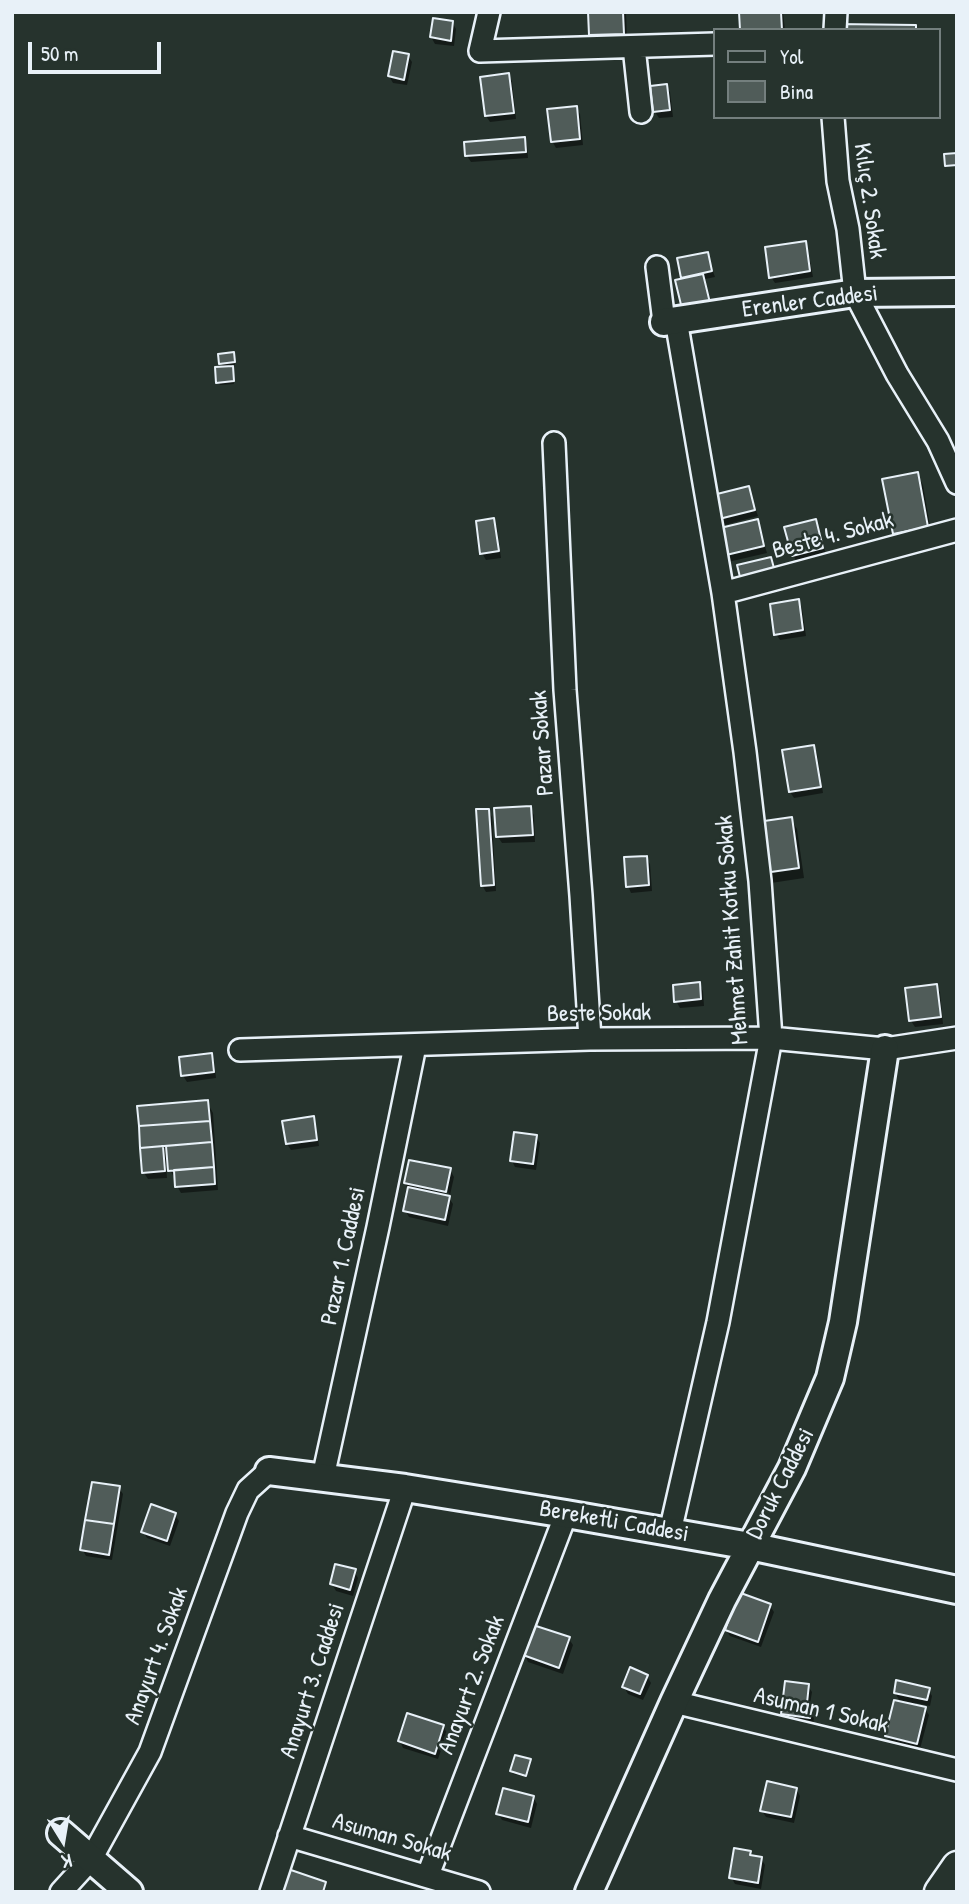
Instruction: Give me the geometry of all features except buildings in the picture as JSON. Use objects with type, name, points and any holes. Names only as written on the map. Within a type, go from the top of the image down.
[{"type":"main road","points":[[939,1892],[957,1866]]},
{"type":"street","points":[[489,12],[480,51],[713,44]]},
{"type":"street","points":[[634,47],[640,111]]},
{"type":"street","name":"Kılıç 2. Sokak","points":[[833,119],[838,181],[848,229],[855,293]]},
{"type":"street","name":"Mehmet Zahit Kotku Sokak","points":[[657,267],[723,593],[760,881],[771,1038],[718,1322],[670,1532]]},
{"type":"street","name":"Erenler Caddesi","points":[[670,321],[855,293],[957,292]]},
{"type":"street","points":[[855,293],[897,374],[938,441],[957,483]]},
{"type":"street","name":"Pazar Sokak","points":[[554,443],[565,690],[582,896],[590,1039]]},
{"type":"street","name":"Beste 4. Sokak","points":[[723,593],[957,530]]},
{"type":"street","name":"Beste Sokak","points":[[240,1051],[590,1039],[771,1038],[884,1049],[957,1038]]},
{"type":"street","name":"Pazar 1. Caddesi","points":[[323,1477],[415,1046]]},
{"type":"street","name":"Doruk Caddesi","points":[[589,1892],[674,1702],[750,1546],[792,1468],[830,1378],[843,1322],[884,1049]]},
{"type":"street","name":"Bereketli Caddesi","points":[[269,1471],[405,1488],[566,1514],[750,1546],[957,1590]]},
{"type":"street","name":"Anayurt 4. Sokak","points":[[61,1892],[91,1859],[150,1752],[237,1513],[248,1490],[269,1471]]},
{"type":"street","name":"Anayurt 3. Caddesi","points":[[271,1892],[405,1488]]},
{"type":"street","name":"Anayurt 2. Sokak","points":[[428,1875],[566,1514]]},
{"type":"street","name":"Asuman 1 Sokak","points":[[674,1702],[957,1770]]},
{"type":"street","points":[[61,1833],[129,1892]]},
{"type":"street","name":"Asuman Sokak","points":[[289,1836],[428,1875],[456,1888],[479,1892]]}]
